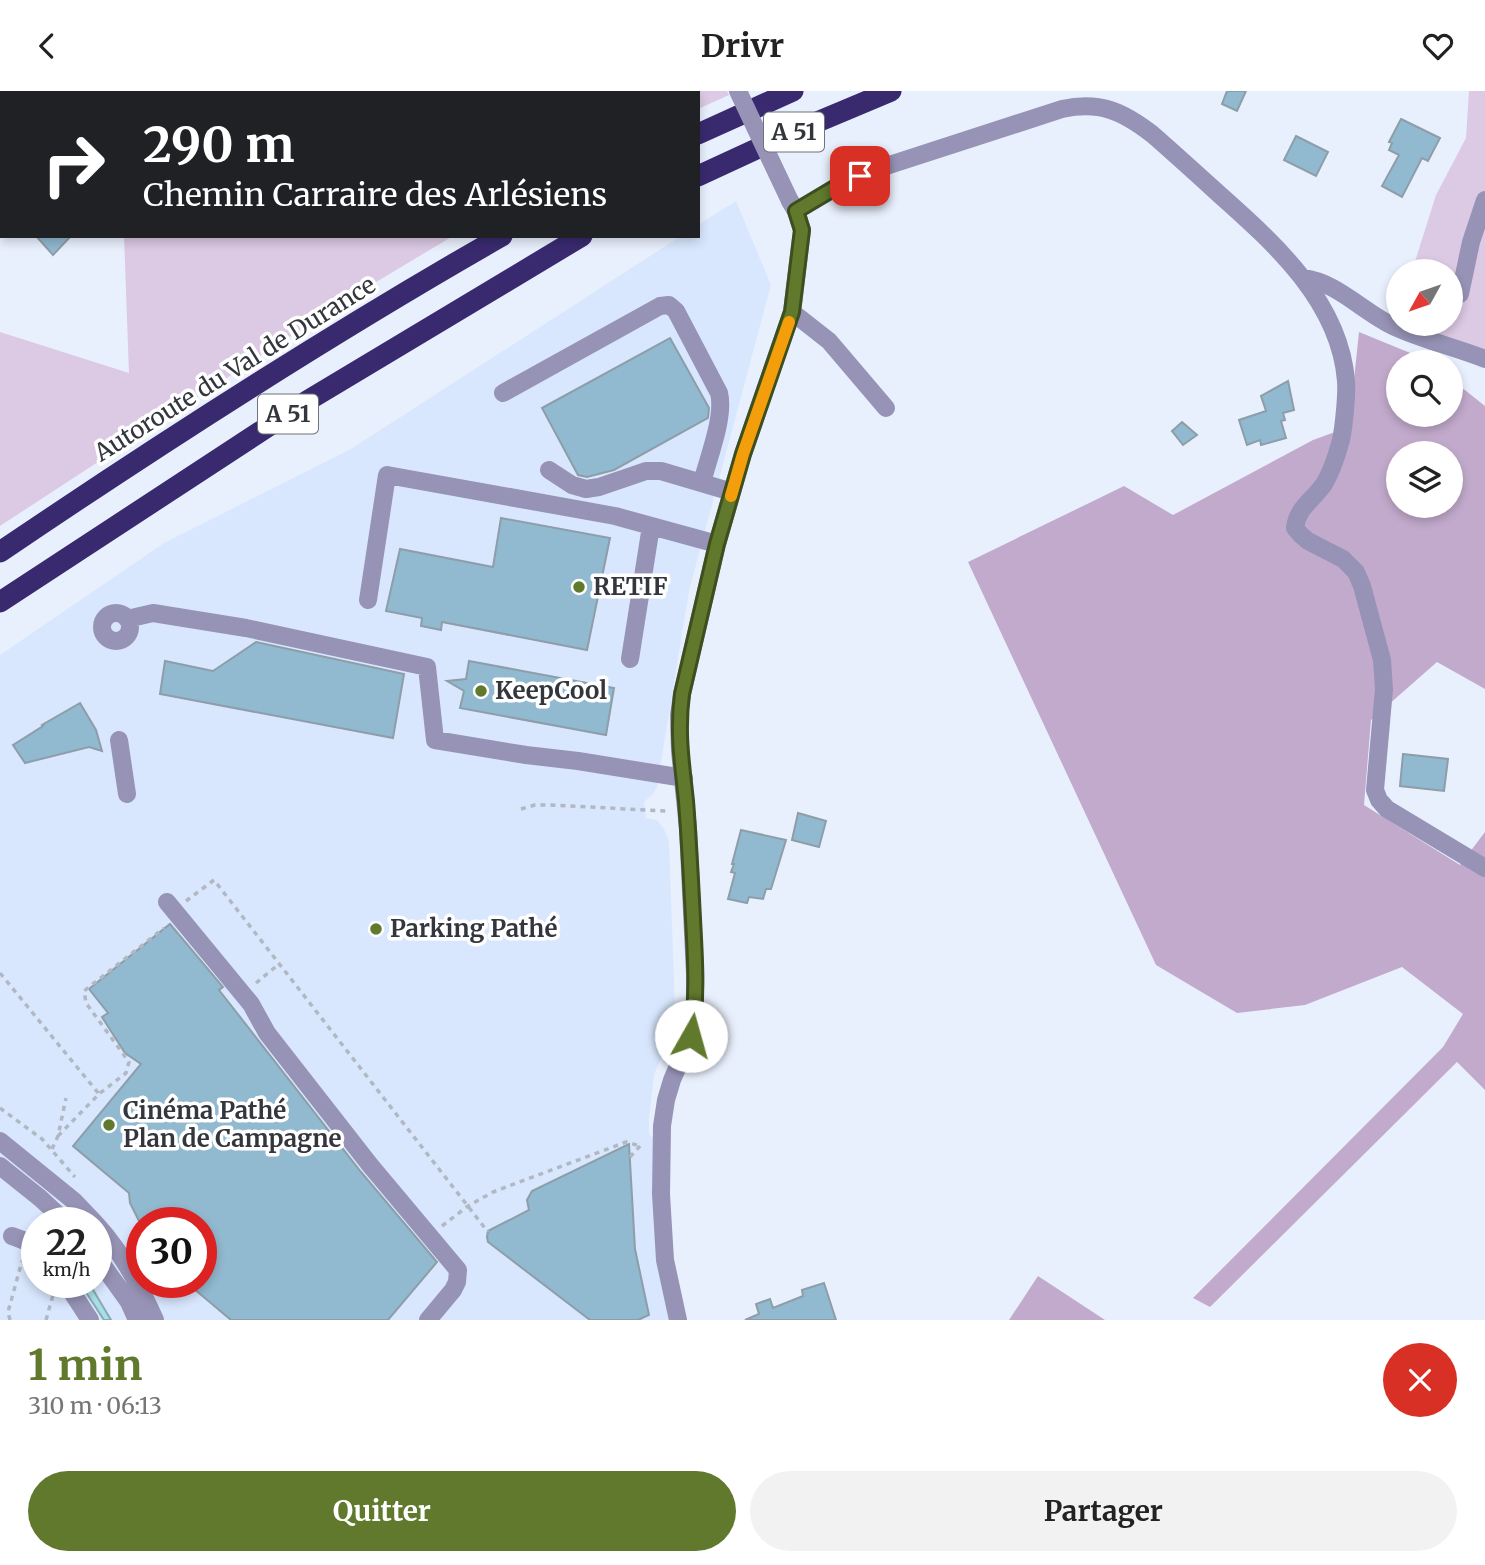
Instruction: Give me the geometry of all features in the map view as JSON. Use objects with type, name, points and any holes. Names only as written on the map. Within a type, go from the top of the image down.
[{"type":"highway","name":"A 51","points":[[700,133],[793,91]]},
{"type":"highway","name":"A 51","points":[[700,175],[891,91]]},
{"type":"highway","name":"Autoroute du Val de Durance","points":[[0,552],[309,350],[499,238]]},
{"type":"highway","name":"A 51","points":[[0,601],[307,401],[579,238]]},
{"type":"street","points":[[678,1320],[665,1260],[661,1194],[662,1126],[666,1100],[691,1036],[695,1014],[687,813],[679,715],[717,544],[743,454],[792,312],[802,230],[738,91]]},
{"type":"street","points":[[793,206],[877,169],[1062,109],[1093,106],[1121,114],[1152,134],[1265,235],[1303,278],[1322,309],[1336,338],[1346,382],[1341,437],[1334,464],[1314,498],[1300,510],[1295,528],[1308,541],[1343,559],[1356,572],[1362,586],[1382,660],[1384,689],[1376,790],[1379,800],[1387,809],[1485,868]]},
{"type":"street","points":[[1463,280],[1471,242],[1485,200]]},
{"type":"street","points":[[1303,278],[1326,284],[1393,327],[1485,359]]},
{"type":"street","points":[[503,393],[660,306],[669,305],[676,311],[722,403],[702,483]]},
{"type":"street","points":[[792,312],[829,341],[886,408]]},
{"type":"street","points":[[549,470],[572,485],[586,488],[598,487],[646,471],[661,471],[732,492]]},
{"type":"street","points":[[368,600],[387,475],[615,516],[717,544]]},
{"type":"street","points":[[629,659],[651,526]]},
{"type":"street","points":[[127,619],[153,613],[233,625],[427,667],[435,740],[684,778]]},
{"type":"street","points":[[119,740],[127,794]]},
{"type":"street","points":[[167,902],[251,1004],[267,1033],[370,1165],[458,1271],[453,1290],[428,1320]]},
{"type":"street","points":[[0,1141],[80,1207]]},
{"type":"street","points":[[0,1166],[50,1207]]},
{"type":"street","points":[[112,1242],[155,1320]]},
{"type":"street","points":[[112,1278],[129,1302],[137,1320]]},
{"type":"street","points":[[69,1298],[90,1320]]},
{"type":"path","points":[[521,809],[549,805],[687,813]]},
{"type":"path","points":[[261,978],[279,964]]},
{"type":"path","points":[[0,973],[99,1094]]},
{"type":"path","points":[[52,1149],[58,1136],[66,1097]]},
{"type":"path","points":[[452,1219],[493,1192],[615,1145],[626,1142],[640,1146],[630,1157]]},
{"type":"path","points":[[10,1320],[8,1312],[21,1259]]},
{"type":"path","points":[[46,1320],[56,1298]]},
{"type":"shaded area","points":[[700,91],[727,91],[729,95],[700,108]]},
{"type":"shaded area","points":[[1469,91],[1485,91],[1485,353],[1438,336],[1463,336],[1463,259],[1416,259],[1436,195],[1466,138]]},
{"type":"shaded area","points":[[736,201],[771,285],[689,591],[657,787],[644,802],[646,818],[657,820],[669,841],[675,1009],[670,1037],[654,1075],[649,1133],[653,1139],[654,1232],[669,1320],[0,1320],[0,655],[164,543],[351,449],[678,238],[700,238],[700,224]]},
{"type":"shaded area","points":[[124,238],[450,238],[346,300],[0,526],[0,332],[129,373]]},
{"type":"shaded area","points":[[1359,332],[1403,350],[1386,350],[1386,427],[1463,427],[1463,389],[1485,406],[1485,689],[1437,662],[1371,720],[1364,805],[1460,865],[1485,832],[1485,1090],[1457,1062],[1210,1307],[1193,1298],[1443,1047],[1463,1014],[1402,967],[1305,1005],[1237,1013],[1156,965],[968,562],[1124,486],[1173,515],[1313,440],[1349,427]]},
{"type":"shaded area","points":[[1038,1276],[1105,1320],[1009,1320]]},
{"type":"shaded area","points":[[90,1298],[98,1298],[111,1320],[104,1320]]},
{"type":"building","points":[[1227,91],[1246,91],[1237,111],[1222,104]]},
{"type":"building","points":[[1401,119],[1440,138],[1428,161],[1422,158],[1402,197],[1382,186],[1399,155],[1389,150],[1392,143],[1389,142]]},
{"type":"building","points":[[1296,136],[1328,152],[1316,176],[1284,160]]},
{"type":"building","points":[[38,238],[69,238],[53,255]]},
{"type":"building","points":[[670,338],[709,408],[708,418],[614,470],[587,477],[578,475],[542,408]]},
{"type":"building","points":[[1288,381],[1294,410],[1283,413],[1285,420],[1281,421],[1286,438],[1261,445],[1260,440],[1247,445],[1239,420],[1266,411],[1261,396]]},
{"type":"building","points":[[1182,422],[1197,435],[1183,445],[1172,431]]},
{"type":"building","points":[[501,518],[610,538],[587,650],[442,622],[441,630],[421,626],[422,618],[386,611],[400,549],[493,567]]},
{"type":"building","points":[[256,642],[404,674],[393,738],[160,694],[165,661],[213,671]]},
{"type":"building","points":[[469,661],[614,688],[606,735],[460,708],[464,691],[447,681],[466,679]]},
{"type":"building","points":[[80,703],[96,730],[102,751],[89,747],[25,763],[13,745]]},
{"type":"building","points":[[1403,754],[1448,759],[1444,791],[1400,786]]},
{"type":"building","points":[[798,813],[826,821],[819,847],[792,840]]},
{"type":"building","points":[[741,830],[786,840],[771,889],[766,889],[763,899],[749,897],[747,903],[728,899],[735,873],[731,872],[732,864]]},
{"type":"building","points":[[170,924],[223,987],[219,990],[361,1172],[437,1262],[388,1320],[231,1320],[205,1298],[217,1298],[217,1207],[132,1207],[129,1193],[73,1146],[141,1064],[125,1053],[102,1017],[108,1013],[89,989]]},
{"type":"building","points":[[629,1144],[635,1249],[649,1315],[638,1320],[590,1320],[488,1242],[488,1231],[529,1210],[527,1200],[532,1191]]},
{"type":"building","points":[[824,1283],[836,1320],[745,1320],[759,1314],[756,1304],[770,1299],[773,1308],[803,1296],[802,1290]]},
{"type":"slow traffic","points":[[731,496],[789,322]]},
{"type":"place","name":"RETIF","points":[[579,587]]},
{"type":"place","name":"KeepCool","points":[[481,691]]},
{"type":"place","name":"Parking Pathé","points":[[376,929]]},
{"type":"place","name":"Cinéma Pathé Plan de Campagne","points":[[109,1125]]},
{"type":"route","points":[[691,1036],[695,1014],[695,974],[688,828],[680,751],[679,715],[682,694],[717,544],[743,454],[792,312],[802,230],[796,211],[860,176]]}]
